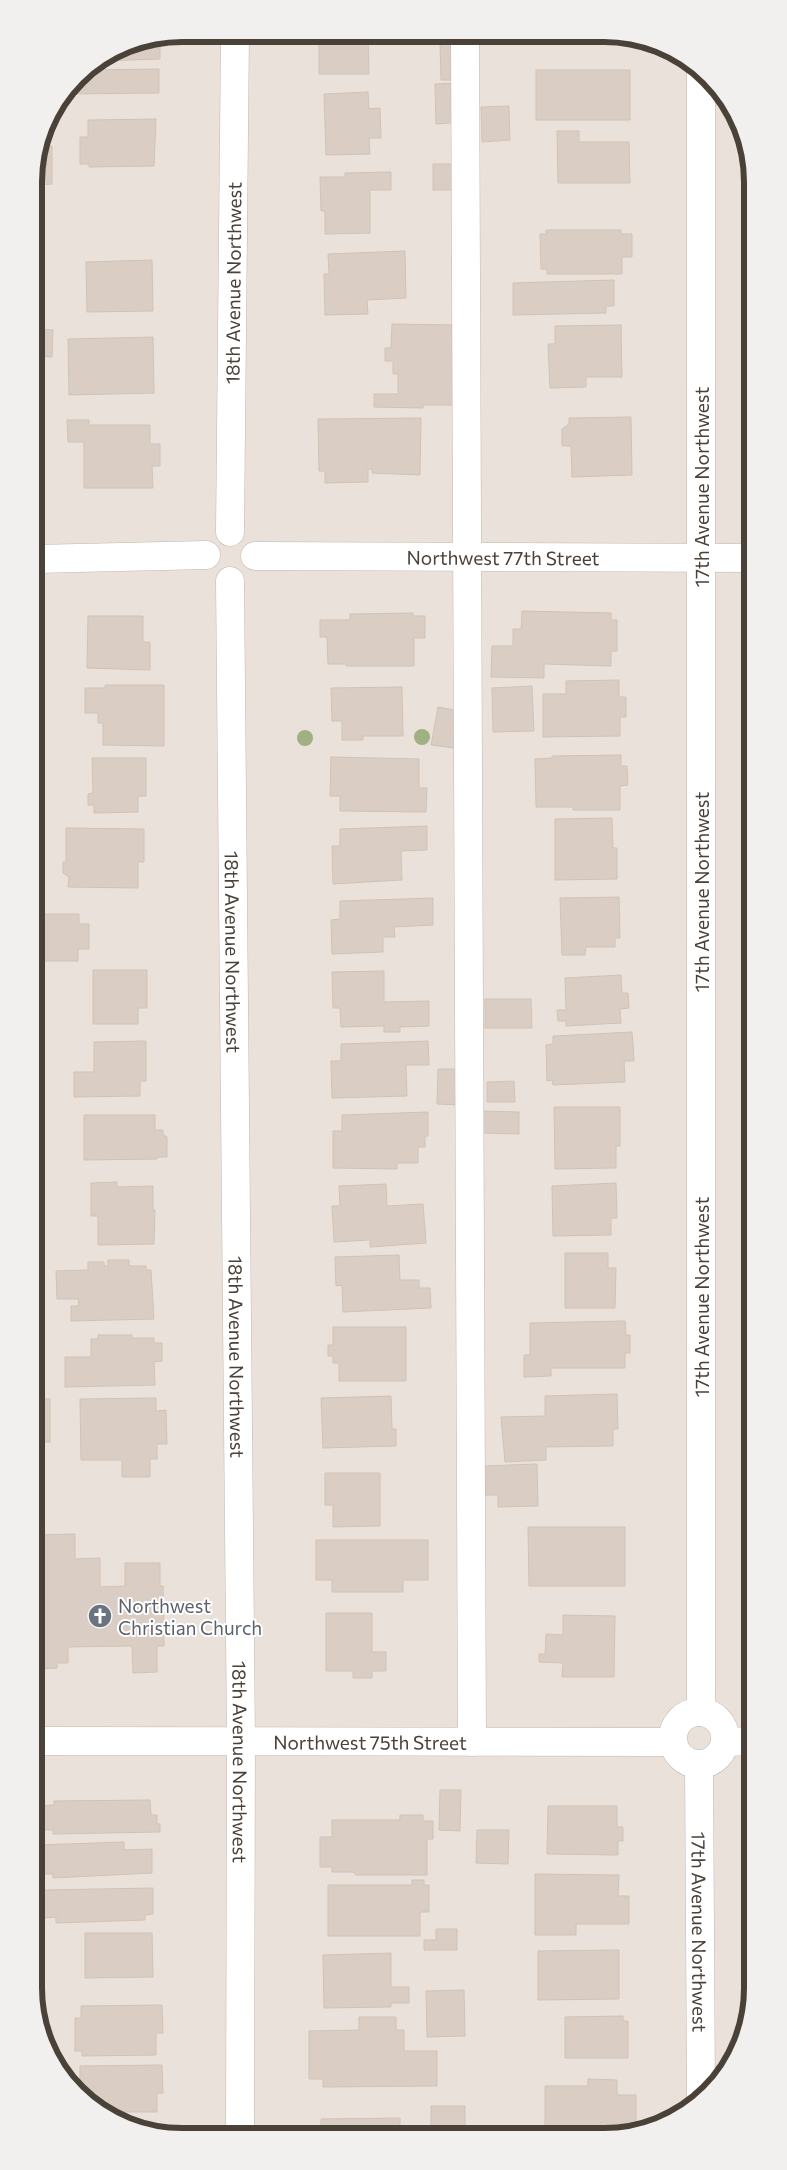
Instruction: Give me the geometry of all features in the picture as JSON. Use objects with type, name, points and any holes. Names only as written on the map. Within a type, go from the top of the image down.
[{"type":"street","name":"18th Avenue Northwest","points":[[230,532],[235,42]]},
{"type":"street","points":[[465,42],[472,1742]]},
{"type":"street","name":"17th Avenue Northwest","points":[[701,82],[701,1712]]},
{"type":"street","points":[[230,532],[241,534],[248,539],[253,545],[255,561],[248,574],[241,579],[224,581],[210,571],[206,555],[212,539],[230,532]]},
{"type":"street","points":[[43,559],[206,555]]},
{"type":"street","name":"Northwest 77th Street","points":[[255,556],[744,558]]},
{"type":"street","name":"18th Avenue Northwest","points":[[230,581],[241,1742],[240,2128]]},
{"type":"street","points":[[701,1712],[715,1718],[721,1724],[725,1732],[725,1742],[717,1758],[710,1762],[694,1764],[680,1756],[673,1742],[673,1733],[681,1719],[689,1714],[701,1712]]},
{"type":"street","name":"Northwest 75th Street","points":[[42,1741],[673,1742]]},
{"type":"street","points":[[725,1742],[744,1741]]},
{"type":"street","name":"17th Avenue Northwest","points":[[699,1764],[701,2089]]},
{"type":"shaded area","points":[[183,42],[604,42],[631,45],[649,50],[674,61],[703,84],[726,113],[737,138],[742,156],[744,174],[744,1996],[740,2023],[734,2041],[726,2057],[710,2080],[697,2093],[674,2109],[649,2120],[631,2125],[604,2128],[183,2128],[156,2125],[138,2120],[113,2109],[84,2086],[61,2057],[50,2032],[45,2014],[42,1987],[43,174],[47,147],[53,129],[61,113],[77,90],[90,77],[113,61],[147,47]]},
{"type":"building","points":[[319,42],[368,42],[369,74],[319,74]]},
{"type":"building","points":[[461,43],[461,80],[441,80],[440,44]]},
{"type":"building","points":[[160,45],[160,59],[114,61],[138,50]]},
{"type":"building","points":[[159,69],[159,93],[74,94],[100,70]]},
{"type":"building","points":[[536,70],[630,70],[630,120],[536,120]]},
{"type":"building","points":[[461,83],[462,122],[436,124],[435,84]]},
{"type":"building","points":[[368,92],[369,109],[380,108],[381,138],[369,138],[370,154],[326,155],[324,94]]},
{"type":"building","points":[[509,106],[510,140],[482,142],[481,107]]},
{"type":"building","points":[[156,119],[154,166],[89,167],[89,164],[80,164],[80,137],[88,137],[88,120]]},
{"type":"building","points":[[557,131],[579,131],[579,142],[629,142],[630,183],[558,183]]},
{"type":"building","points":[[47,146],[52,146],[52,184],[43,185],[43,174]]},
{"type":"building","points":[[433,164],[461,164],[461,190],[433,190]]},
{"type":"building","points":[[391,172],[391,190],[370,190],[370,233],[325,234],[325,211],[321,211],[320,177],[345,177],[345,173]]},
{"type":"building","points":[[546,230],[621,230],[621,234],[632,234],[632,257],[622,257],[622,274],[547,274],[547,269],[541,269],[540,234],[546,234]]},
{"type":"building","points":[[405,251],[406,298],[367,300],[368,314],[325,315],[324,274],[329,274],[328,254]]},
{"type":"building","points":[[152,260],[153,311],[87,312],[86,262]]},
{"type":"building","points":[[614,280],[614,306],[606,306],[606,313],[513,315],[513,283]]},
{"type":"building","points":[[392,324],[454,325],[452,378],[456,378],[455,405],[423,405],[423,408],[374,407],[374,394],[398,394],[398,374],[393,374],[393,361],[385,361],[385,348],[391,348]]},
{"type":"building","points":[[621,325],[622,377],[586,377],[586,387],[550,388],[548,344],[555,344],[555,326]]},
{"type":"building","points":[[43,329],[53,330],[52,357],[43,356]]},
{"type":"building","points":[[153,337],[154,393],[69,395],[68,339]]},
{"type":"building","points":[[631,417],[632,475],[572,477],[571,446],[562,446],[562,429],[569,424],[569,418]]},
{"type":"building","points":[[421,418],[420,475],[372,473],[372,469],[368,469],[368,482],[325,483],[325,471],[319,471],[318,419]]},
{"type":"building","points":[[67,420],[89,420],[89,425],[150,425],[150,444],[160,444],[160,466],[152,466],[153,488],[84,488],[84,442],[68,442]]},
{"type":"building","points":[[522,611],[611,613],[611,620],[617,620],[617,651],[611,651],[611,666],[544,664],[544,678],[491,677],[492,646],[513,646],[513,629],[521,629]]},
{"type":"building","points":[[413,613],[413,616],[425,616],[425,638],[414,638],[414,666],[346,666],[346,664],[328,664],[327,637],[320,637],[320,620],[350,620],[350,614]]},
{"type":"building","points":[[88,616],[143,616],[143,642],[150,642],[150,670],[87,668]]},
{"type":"building","points":[[619,680],[619,697],[626,697],[626,717],[620,717],[620,736],[543,737],[543,694],[566,694],[566,681]]},
{"type":"building","points":[[105,685],[164,685],[164,746],[103,745],[103,723],[98,723],[98,713],[85,713],[85,688],[105,688]]},
{"type":"building","points":[[532,686],[534,731],[493,732],[492,688]]},
{"type":"building","points":[[402,687],[403,736],[363,736],[363,740],[342,740],[342,721],[332,721],[331,688]]},
{"type":"building","points":[[438,707],[460,711],[454,748],[431,745]]},
{"type":"building","points":[[621,755],[621,766],[627,766],[628,785],[620,786],[620,810],[573,810],[573,807],[536,807],[535,759],[552,758],[552,756]]},
{"type":"building","points":[[331,757],[419,759],[419,788],[427,788],[426,812],[340,811],[340,796],[330,796]]},
{"type":"building","points":[[92,758],[146,758],[146,796],[138,796],[138,812],[94,813],[94,805],[88,805],[88,794],[93,793]]},
{"type":"building","points":[[612,818],[613,848],[617,848],[617,879],[555,880],[555,819]]},
{"type":"building","points":[[427,826],[427,850],[401,851],[402,880],[333,884],[332,846],[340,846],[340,829]]},
{"type":"building","points":[[66,828],[144,829],[144,862],[138,862],[138,888],[68,887],[69,877],[63,873],[63,862],[66,862]]},
{"type":"building","points":[[619,897],[620,938],[615,938],[615,947],[586,947],[585,955],[562,955],[560,898]]},
{"type":"building","points":[[433,898],[433,925],[394,927],[395,937],[383,937],[383,952],[332,954],[331,920],[340,919],[340,901]]},
{"type":"building","points":[[43,914],[79,914],[79,924],[89,924],[89,949],[78,949],[78,961],[43,961]]},
{"type":"building","points":[[93,970],[147,970],[147,1008],[138,1008],[138,1024],[93,1024]]},
{"type":"building","points":[[384,971],[384,1002],[429,1001],[429,1026],[400,1027],[400,1032],[384,1032],[384,1026],[341,1027],[340,1008],[333,1008],[332,972]]},
{"type":"building","points":[[621,975],[622,993],[628,993],[629,1008],[620,1009],[621,1023],[566,1026],[566,1021],[558,1021],[557,1010],[566,1010],[565,978]]},
{"type":"building","points":[[485,999],[531,999],[532,1028],[485,1028]]},
{"type":"building","points":[[632,1032],[634,1061],[624,1061],[625,1082],[553,1085],[552,1080],[547,1081],[546,1045],[553,1044],[553,1036]]},
{"type":"building","points":[[146,1041],[146,1081],[140,1081],[140,1096],[74,1097],[74,1072],[94,1072],[94,1042]]},
{"type":"building","points":[[428,1041],[429,1065],[406,1065],[407,1096],[332,1098],[331,1061],[341,1061],[341,1044]]},
{"type":"building","points":[[438,1069],[463,1069],[462,1105],[437,1104]]},
{"type":"building","points":[[514,1081],[515,1102],[487,1102],[487,1082]]},
{"type":"building","points":[[554,1107],[620,1107],[620,1146],[616,1146],[616,1168],[555,1169]]},
{"type":"building","points":[[482,1111],[519,1112],[519,1134],[482,1133]]},
{"type":"building","points":[[428,1112],[428,1136],[425,1136],[425,1147],[418,1147],[418,1163],[397,1163],[397,1169],[333,1168],[333,1131],[342,1131],[342,1115]]},
{"type":"building","points":[[84,1115],[155,1115],[155,1130],[163,1130],[163,1135],[167,1137],[167,1157],[157,1157],[157,1159],[84,1160]]},
{"type":"building","points":[[117,1182],[117,1187],[153,1186],[153,1210],[155,1210],[154,1244],[98,1245],[98,1216],[91,1216],[91,1183]]},
{"type":"building","points":[[616,1183],[617,1218],[611,1218],[611,1235],[553,1236],[552,1186]]},
{"type":"building","points":[[386,1184],[387,1206],[423,1204],[426,1243],[370,1247],[370,1240],[334,1242],[332,1206],[340,1206],[339,1186]]},
{"type":"building","points":[[565,1253],[608,1253],[608,1268],[616,1268],[615,1308],[565,1308]]},
{"type":"building","points":[[399,1255],[400,1280],[419,1280],[419,1288],[430,1288],[431,1308],[343,1312],[342,1285],[336,1286],[335,1257]]},
{"type":"building","points":[[108,1260],[129,1260],[129,1266],[146,1266],[146,1270],[151,1270],[154,1319],[71,1321],[71,1306],[79,1306],[78,1299],[57,1299],[56,1271],[88,1270],[88,1262],[104,1262],[104,1266],[108,1266]]},
{"type":"building","points":[[625,1321],[626,1335],[630,1335],[630,1353],[625,1353],[625,1368],[551,1368],[551,1376],[524,1377],[524,1355],[530,1355],[530,1323]]},
{"type":"building","points":[[333,1327],[406,1327],[406,1381],[339,1381],[339,1363],[333,1363],[333,1356],[328,1356],[328,1345],[333,1345]]},
{"type":"building","points":[[98,1335],[132,1335],[132,1338],[154,1338],[154,1343],[162,1343],[162,1361],[154,1362],[155,1385],[65,1387],[65,1357],[91,1357],[91,1339],[98,1339]]},
{"type":"building","points":[[617,1394],[618,1429],[613,1429],[613,1446],[546,1447],[546,1460],[505,1462],[501,1417],[545,1416],[545,1396]]},
{"type":"building","points":[[391,1396],[392,1429],[396,1429],[396,1446],[323,1448],[321,1398]]},
{"type":"building","points":[[156,1398],[156,1411],[166,1410],[167,1444],[157,1444],[157,1459],[150,1459],[150,1477],[122,1477],[122,1460],[81,1460],[80,1399]]},
{"type":"building","points":[[42,1399],[50,1399],[50,1442],[42,1442]]},
{"type":"building","points":[[537,1464],[538,1506],[498,1507],[498,1495],[485,1495],[484,1466]]},
{"type":"building","points":[[325,1473],[380,1473],[380,1526],[333,1527],[333,1505],[325,1505]]},
{"type":"building","points":[[528,1527],[625,1527],[625,1586],[529,1586]]},
{"type":"building","name":"Northwest Christian Church","points":[[75,1534],[75,1559],[100,1558],[100,1587],[125,1586],[125,1563],[160,1563],[160,1586],[163,1586],[164,1646],[157,1646],[157,1672],[133,1673],[132,1646],[68,1647],[68,1663],[57,1663],[57,1668],[42,1669],[42,1535]]},
{"type":"building","points":[[316,1540],[428,1540],[428,1580],[403,1580],[403,1592],[332,1592],[332,1580],[316,1580]]},
{"type":"building","points":[[326,1613],[372,1613],[372,1652],[386,1652],[386,1671],[372,1671],[372,1678],[353,1678],[353,1671],[326,1671]]},
{"type":"building","points":[[563,1615],[615,1616],[614,1677],[562,1677],[563,1663],[539,1662],[539,1654],[545,1654],[546,1634],[563,1635]]},
{"type":"building","points":[[440,1790],[461,1790],[460,1831],[439,1830]]},
{"type":"building","points":[[150,1800],[151,1815],[157,1815],[157,1824],[160,1824],[160,1832],[53,1834],[53,1830],[42,1830],[42,1806],[54,1805],[54,1801]]},
{"type":"building","points":[[548,1806],[617,1806],[617,1827],[623,1827],[623,1841],[618,1841],[618,1855],[547,1854]]},
{"type":"building","points":[[400,1815],[423,1815],[423,1821],[433,1821],[433,1839],[427,1839],[427,1875],[356,1875],[353,1872],[332,1872],[332,1867],[320,1867],[320,1837],[332,1837],[332,1820],[400,1820]]},
{"type":"building","points":[[477,1830],[509,1830],[508,1864],[476,1863]]},
{"type":"building","points":[[124,1842],[124,1850],[152,1849],[152,1873],[53,1878],[53,1874],[42,1874],[42,1845]]},
{"type":"building","points":[[535,1874],[619,1875],[618,1896],[629,1896],[629,1924],[576,1924],[576,1935],[535,1935]]},
{"type":"building","points":[[412,1880],[424,1880],[424,1885],[429,1885],[429,1912],[420,1912],[420,1936],[328,1936],[328,1885],[412,1885]]},
{"type":"building","points":[[153,1888],[153,1914],[145,1915],[145,1920],[56,1923],[56,1917],[43,1918],[42,1890]]},
{"type":"building","points":[[436,1929],[457,1929],[457,1950],[424,1950],[424,1940],[436,1940]]},
{"type":"building","points":[[85,1933],[152,1933],[153,1977],[85,1978]]},
{"type":"building","points":[[619,1950],[619,1999],[538,2000],[538,1951]]},
{"type":"building","points":[[391,1953],[391,1987],[409,1987],[409,2003],[391,2003],[391,2007],[324,2008],[323,1955]]},
{"type":"building","points":[[464,1990],[465,2036],[427,2037],[426,1991]]},
{"type":"building","points":[[162,2005],[163,2033],[156,2033],[156,2055],[82,2056],[82,2051],[75,2051],[75,2018],[81,2018],[81,2006]]},
{"type":"building","points":[[623,2016],[623,2021],[628,2021],[628,2058],[565,2058],[565,2017]]},
{"type":"building","points":[[359,2017],[396,2017],[396,2030],[404,2030],[404,2051],[437,2051],[437,2086],[323,2087],[323,2079],[309,2079],[309,2031],[359,2030]]},
{"type":"building","points":[[162,2065],[163,2093],[157,2093],[157,2112],[119,2112],[113,2109],[97,2098],[80,2082],[80,2066]]},
{"type":"building","points":[[588,2079],[617,2080],[617,2095],[636,2095],[636,2124],[604,2128],[545,2128],[545,2086],[588,2086]]},
{"type":"building","points":[[431,2106],[465,2106],[465,2128],[431,2128]]},
{"type":"building","points":[[400,2118],[400,2128],[321,2128],[321,2119]]},
{"type":"place","name":"Northwest Christian Church","points":[[100,1616]]}]
